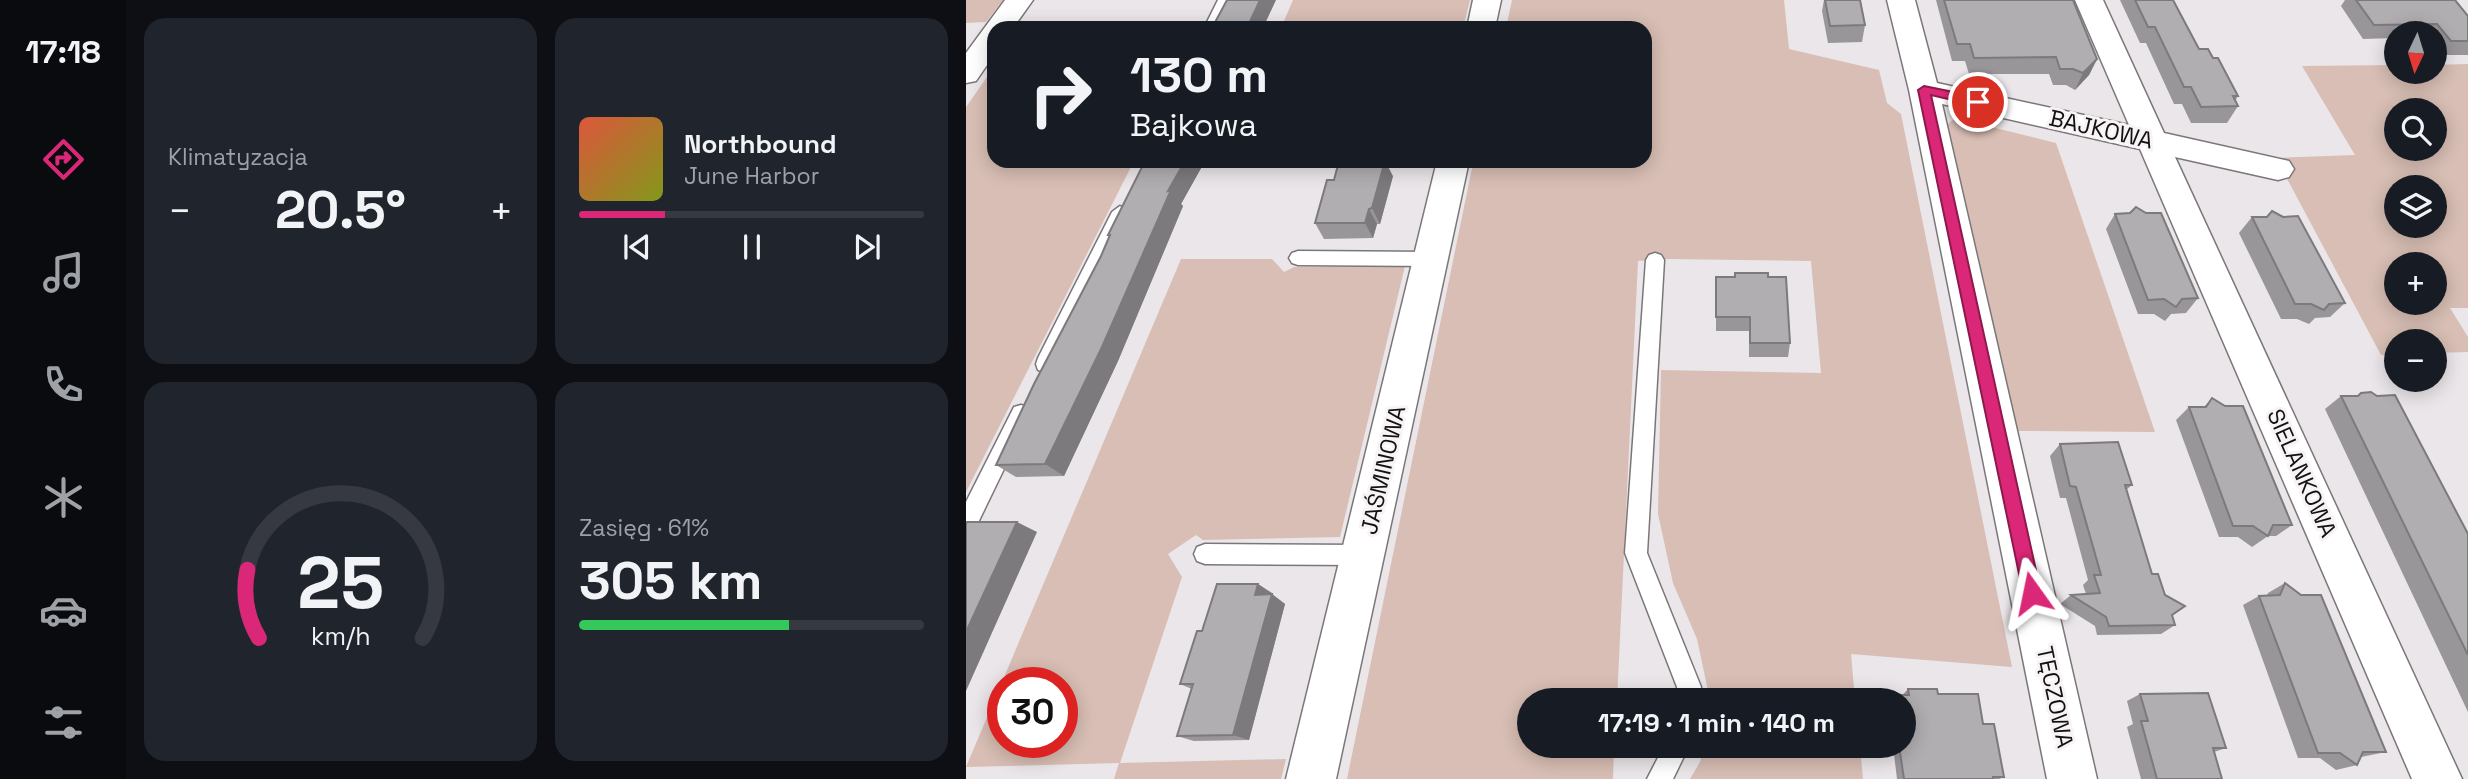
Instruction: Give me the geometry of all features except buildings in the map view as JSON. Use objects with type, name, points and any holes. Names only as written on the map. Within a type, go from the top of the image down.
[{"type":"street","points":[[1004,21],[1019,0]]},
{"type":"street","points":[[1482,21],[1487,0]]},
{"type":"street","name":"TĘCZOWA","points":[[1901,0],[1924,90],[2072,779]]},
{"type":"street","name":"SIELANKOWA","points":[[2089,0],[2437,779]]},
{"type":"street","points":[[966,74],[987,45]]},
{"type":"street","name":"BAJKOWA","points":[[1924,90],[2160,155],[2278,169]]},
{"type":"street","name":"JAŚMINOWA","points":[[1311,779],[1432,259],[1451,168]]},
{"type":"lane","points":[[1214,21],[1225,0]]},
{"type":"lane","points":[[966,524],[1127,199]]},
{"type":"lane","points":[[1298,258],[1432,259]]},
{"type":"lane","points":[[1655,260],[1636,553],[1689,688]]},
{"type":"lane","points":[[1205,554],[1363,555]]},
{"type":"lane","points":[[1659,779],[1670,758]]},
{"type":"shaded area","points":[[966,0],[1003,0],[986,22],[966,23]]},
{"type":"shaded area","points":[[1293,0],[1470,0],[1465,21],[1284,21]]},
{"type":"shaded area","points":[[1512,0],[1784,0],[1789,49],[1879,70],[1887,103],[1901,114],[2012,667],[1851,654],[1854,688],[1707,688],[1697,639],[1673,583],[1658,514],[1661,370],[1821,373],[1811,261],[1638,261],[1618,688],[1517,688],[1517,758],[1614,758],[1613,779],[1347,779],[1472,168],[1652,168],[1652,21],[1508,21]]},
{"type":"shaded area","points":[[2468,64],[2468,308],[2450,308],[2468,337],[2468,352],[2447,353],[2447,329],[2384,329],[2384,355],[2381,355],[2276,158],[2355,155],[2302,66],[2384,65],[2384,84],[2447,84],[2447,65]]},
{"type":"shaded area","points":[[987,77],[987,168],[1130,168],[966,492],[966,107]]},
{"type":"shaded area","points":[[1955,118],[2056,143],[2155,432],[2018,431],[1944,127]]},
{"type":"shaded area","points":[[1181,259],[1272,259],[1284,272],[1294,267],[1405,266],[1340,537],[1203,540],[1196,535],[1168,554],[1182,577],[1120,763],[1286,759],[1281,779],[1114,779],[1119,763],[966,767],[987,717],[987,758],[1078,758],[1078,667],[1008,667]]},
{"type":"shaded area","points":[[1701,758],[1861,758],[1863,779],[1690,779]]},
{"type":"route","points":[[1978,102],[1924,90],[2032,593]]}]
